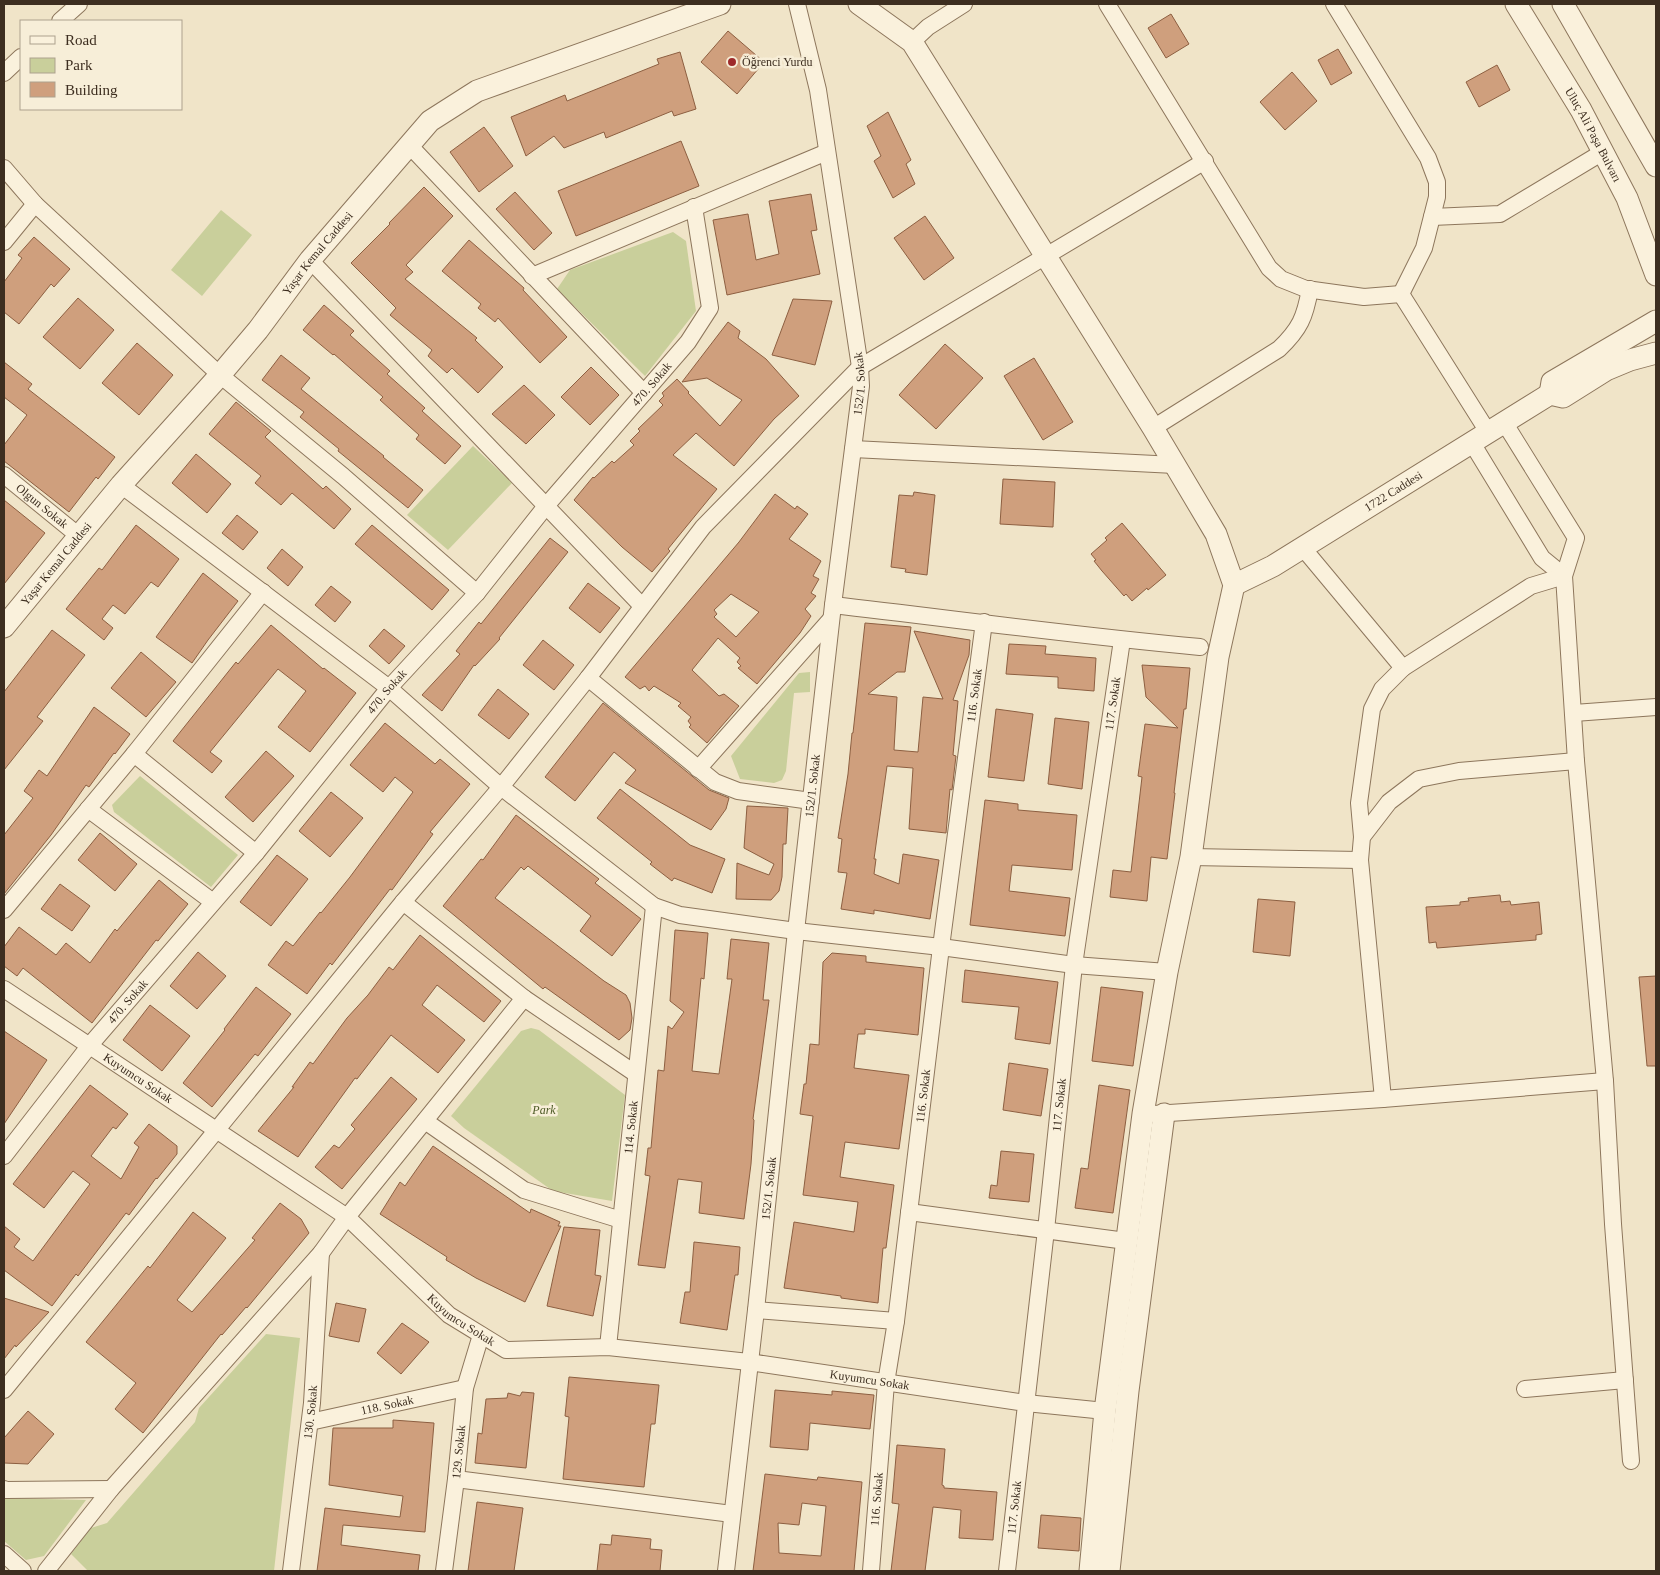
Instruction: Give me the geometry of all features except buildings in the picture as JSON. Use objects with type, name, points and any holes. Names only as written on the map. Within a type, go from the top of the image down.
[{"type":"street","points":[[61,20],[80,4]]},
{"type":"street","name":"Yaşar Kemal Caddesi","points":[[4,627],[122,485],[258,330],[310,260],[430,121],[477,91],[720,4]]},
{"type":"street","name":"152/1. Sokak","points":[[726,1571],[832,612],[861,386],[860,367],[818,90],[796,4]]},
{"type":"street","points":[[858,4],[912,42],[1153,428],[1216,534],[1234,585],[1218,657],[1190,857],[1167,972],[1143,1114],[1105,1411],[1090,1571]]},
{"type":"street","points":[[912,42],[928,27],[964,4]]},
{"type":"street","points":[[1108,4],[1269,268],[1281,280],[1310,289],[1364,297],[1401,294]]},
{"type":"street","points":[[1334,4],[1428,158],[1438,182],[1437,197],[1424,248],[1401,294]]},
{"type":"street","name":"Uluç Ali Paşa Bulvarı","points":[[1516,4],[1581,110],[1627,198],[1656,275]]},
{"type":"street","points":[[1563,4],[1656,166]]},
{"type":"street","points":[[4,73],[20,58]]},
{"type":"street","points":[[409,145],[644,393]]},
{"type":"street","points":[[532,276],[827,152]]},
{"type":"street","points":[[1432,218],[1500,214],[1603,152]]},
{"type":"street","points":[[4,1390],[404,902],[501,787],[588,678],[703,527],[860,367],[1204,161]]},
{"type":"street","points":[[4,168],[35,204],[220,375],[343,476],[477,593]]},
{"type":"street","points":[[4,242],[35,204]]},
{"type":"street","name":"470. Sokak","points":[[4,1156],[90,1045],[256,853],[389,688],[477,593],[546,506],[688,342],[710,308],[694,207]]},
{"type":"street","points":[[310,260],[642,606]]},
{"type":"street","points":[[1153,428],[1279,349],[1292,337],[1305,314],[1310,289]]},
{"type":"street","points":[[1401,294],[1488,432],[1576,538],[1564,576],[1576,761],[1605,1081],[1613,1224],[1631,1461]]},
{"type":"street","name":"1722 Caddesi","points":[[1550,394],[1552,382],[1656,321]]},
{"type":"street","name":"1722 Caddesi","points":[[1234,585],[1273,566],[1303,548],[1550,394],[1563,397],[1606,370],[1630,360],[1656,353]]},
{"type":"street","points":[[1488,432],[1542,558],[1564,576]]},
{"type":"street","points":[[853,448],[1175,465]]},
{"type":"street","name":"Olgun Sokak","points":[[4,474],[79,536]]},
{"type":"street","points":[[122,485],[389,688],[501,787],[654,906],[680,915],[796,931],[941,947],[1074,965],[1167,972]]},
{"type":"street","points":[[1303,548],[1403,668]]},
{"type":"street","points":[[1383,1099],[1360,860],[1362,837],[1359,803],[1372,709],[1382,688],[1403,668],[1531,586],[1564,576]]},
{"type":"street","points":[[4,910],[134,754],[263,592]]},
{"type":"street","points":[[698,769],[832,612],[984,622],[1122,640],[1200,647]]},
{"type":"street","name":"116. Sokak","points":[[871,1571],[886,1382],[896,1321],[941,947],[984,622]]},
{"type":"street","name":"117. Sokak","points":[[1007,1571],[1074,965],[1122,640]]},
{"type":"street","points":[[588,678],[716,782],[738,790],[811,801]]},
{"type":"street","points":[[1574,714],[1656,707]]},
{"type":"street","points":[[134,754],[256,853]]},
{"type":"street","points":[[1362,837],[1389,802],[1419,779],[1459,772],[1576,761]]},
{"type":"street","points":[[88,809],[213,902]]},
{"type":"street","points":[[1190,857],[1360,860]]},
{"type":"street","points":[[404,902],[524,998],[636,1074]]},
{"type":"street","name":"114. Sokak","points":[[608,1347],[654,906]]},
{"type":"street","name":"Kuyumcu Sokak","points":[[4,989],[347,1217],[449,1315],[506,1350],[608,1347],[749,1362],[1026,1403],[1105,1411]]},
{"type":"street","points":[[46,1571],[111,1489],[321,1253],[347,1217],[524,998]]},
{"type":"street","points":[[1143,1114],[1383,1099],[1605,1081]]},
{"type":"street","points":[[1109,1571],[1128,1392],[1164,1114]]},
{"type":"street","points":[[425,1121],[524,1190],[621,1220]]},
{"type":"street","points":[[909,1212],[1126,1241]]},
{"type":"street","name":"130. Sokak","points":[[291,1571],[312,1403],[321,1253]]},
{"type":"street","points":[[756,1310],[896,1321]]},
{"type":"street","name":"129. Sokak","points":[[444,1571],[456,1479],[464,1388],[481,1335]]},
{"type":"street","points":[[1525,1388],[1625,1380]]},
{"type":"street","name":"118. Sokak","points":[[310,1422],[464,1388]]},
{"type":"street","points":[[456,1479],[732,1514]]},
{"type":"street","points":[[4,1488],[6,1490],[111,1489]]},
{"type":"street","points":[[4,1554],[23,1571]]},
{"type":"green space","points":[[221,210],[252,235],[202,296],[171,270]]},
{"type":"green space","points":[[673,232],[686,241],[696,311],[645,376],[557,289],[570,270]]},
{"type":"green space","points":[[473,446],[512,483],[448,550],[407,515]]},
{"type":"green space","points":[[810,672],[810,692],[794,693],[786,771],[782,780],[774,783],[740,779],[731,756],[799,673]]},
{"type":"green space","points":[[140,776],[238,855],[211,887],[114,812],[112,805]]},
{"type":"green space","name":"Park","points":[[531,1028],[539,1030],[625,1095],[612,1201],[553,1191],[464,1128],[451,1116],[521,1031]]},
{"type":"green space","points":[[266,1334],[300,1338],[274,1571],[88,1571],[71,1554],[91,1528],[107,1523],[195,1422],[199,1408]]},
{"type":"green space","points":[[4,1498],[86,1500],[44,1556],[26,1560],[4,1541]]},
{"type":"place","name":"Öğrenci Yurdu","points":[[732,62]]}]
